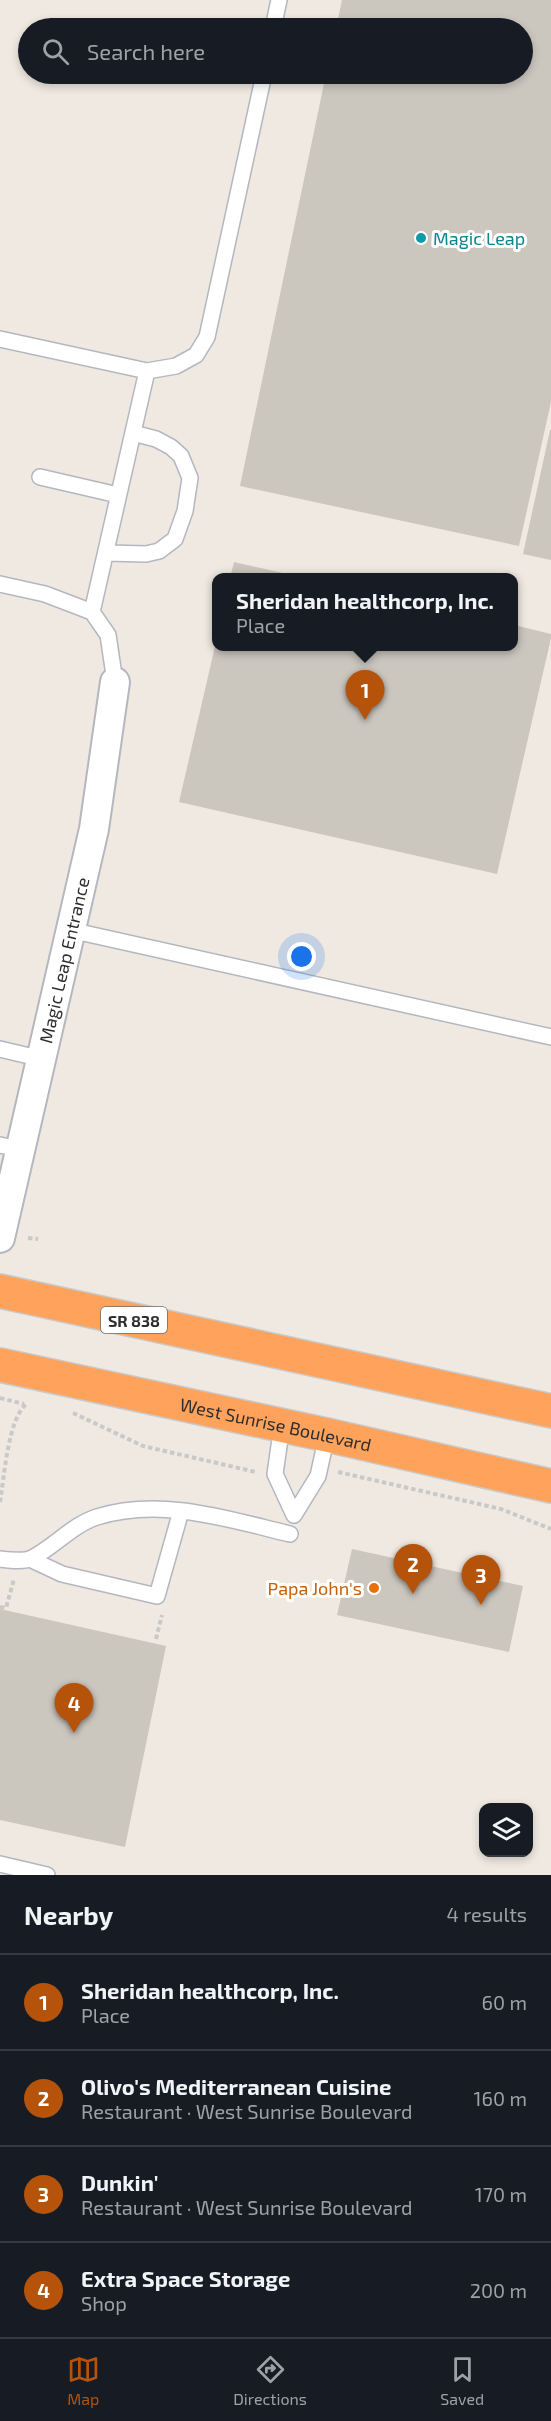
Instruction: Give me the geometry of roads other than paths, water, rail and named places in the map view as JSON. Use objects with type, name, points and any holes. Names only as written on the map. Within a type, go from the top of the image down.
[{"type":"highway","name":"SR 838","points":[[0,1291],[551,1411]]},
{"type":"highway","name":"West Sunrise Boulevard","points":[[0,1365],[282,1425],[551,1486]]},
{"type":"street","name":"Magic Leap Entrance","points":[[0,1238],[10,1147],[42,1059],[94,829],[115,682]]},
{"type":"lane","points":[[275,18],[279,0]]},
{"type":"lane","points":[[0,339],[147,371],[176,366],[196,355],[207,337],[262,84]]},
{"type":"lane","points":[[92,612],[147,371]]},
{"type":"lane","points":[[107,553],[146,554],[159,551],[175,539],[185,511],[190,478],[181,456],[171,447],[156,439],[133,433]]},
{"type":"lane","points":[[40,477],[118,495]]},
{"type":"lane","points":[[0,584],[45,594],[92,612],[108,635],[115,682]]},
{"type":"lane","points":[[70,930],[551,1037]]},
{"type":"lane","points":[[0,1049],[42,1059]]},
{"type":"lane","points":[[282,1425],[275,1474],[294,1515],[318,1476],[327,1435]]},
{"type":"lane","points":[[30,1559],[61,1536],[96,1517],[141,1508],[198,1512],[290,1534]]},
{"type":"lane","points":[[0,1559],[30,1559],[62,1574],[157,1596],[181,1511]]},
{"type":"lane","points":[[0,1864],[47,1875]]},
{"type":"place","name":"Magic Leap","points":[[421,238]]},
{"type":"place","name":"Sheridan healthcorp, Inc.","points":[[365,720]]},
{"type":"place","name":"Papa John's","points":[[374,1588]]},
{"type":"place","name":"Olivo's Mediterranean Cuisine","points":[[413,1594]]},
{"type":"place","name":"Dunkin'","points":[[481,1605]]},
{"type":"place","name":"Extra Space Storage","points":[[74,1733]]}]
